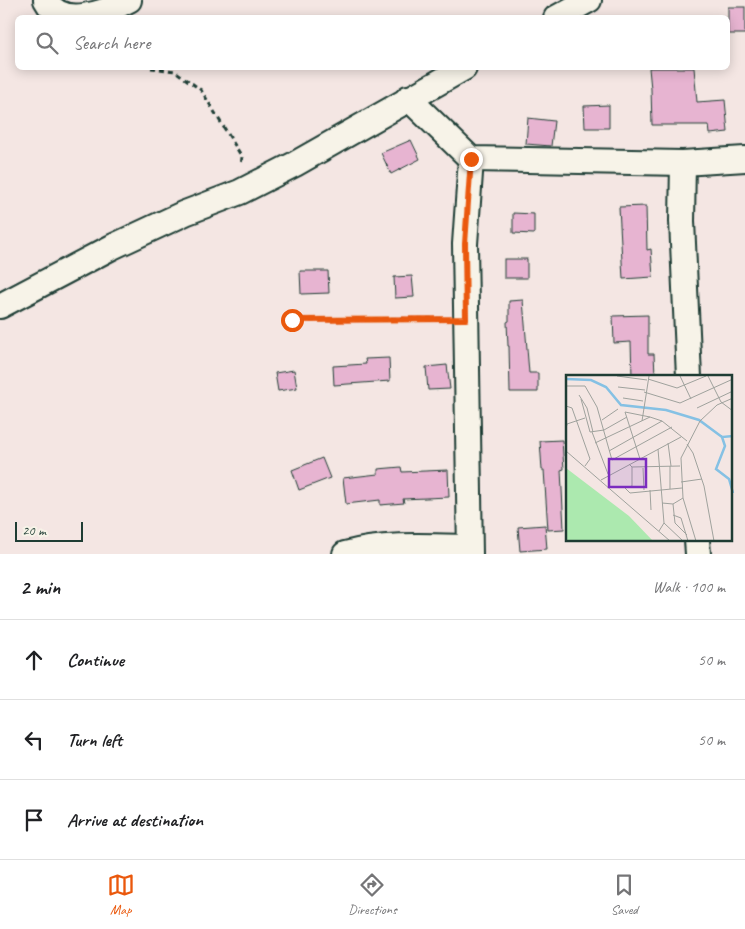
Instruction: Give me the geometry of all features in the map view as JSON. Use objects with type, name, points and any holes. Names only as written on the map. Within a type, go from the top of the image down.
[{"type":"street","points":[[46,0],[49,7],[61,15]]},
{"type":"street","points":[[84,15],[113,9],[129,0]]},
{"type":"street","points":[[562,15],[589,0]]},
{"type":"street","points":[[0,306],[112,247],[185,213],[240,192],[294,164],[460,70]]},
{"type":"street","points":[[408,98],[471,159],[683,163],[745,159]]},
{"type":"street","points":[[345,554],[356,551],[413,546],[470,551],[465,244],[471,159]]},
{"type":"street","points":[[683,163],[682,231],[689,375]]},
{"type":"path","points":[[167,70],[175,71],[201,90],[242,157],[240,192]]},
{"type":"path","points":[[292,320],[466,319]]},
{"type":"building","points":[[728,7],[745,7],[745,34],[730,34],[730,15],[728,15]]},
{"type":"building","points":[[649,70],[694,70],[697,102],[725,100],[728,132],[710,134],[709,125],[652,125]]},
{"type":"building","points":[[609,105],[609,128],[585,128],[584,106]]},
{"type":"building","points":[[528,118],[554,121],[551,146],[526,144]]},
{"type":"building","points":[[411,140],[420,159],[391,174],[381,153]]},
{"type":"building","points":[[646,206],[647,250],[651,249],[653,277],[623,279],[619,207]]},
{"type":"building","points":[[513,213],[534,214],[534,234],[513,233]]},
{"type":"building","points":[[504,259],[527,259],[527,278],[504,278]]},
{"type":"building","points":[[300,271],[328,271],[329,293],[301,294]]},
{"type":"building","points":[[412,276],[414,297],[395,298],[394,277]]},
{"type":"building","points":[[523,300],[529,373],[538,373],[538,392],[510,392],[507,322],[509,321],[509,301]]},
{"type":"building","points":[[648,315],[648,354],[654,354],[655,375],[632,375],[631,342],[614,343],[613,316]]},
{"type":"building","points":[[389,358],[390,381],[334,385],[333,366],[366,364],[365,359]]},
{"type":"building","points":[[447,365],[450,389],[428,390],[426,367]]},
{"type":"building","points":[[294,370],[297,388],[278,391],[275,373]]},
{"type":"building","points":[[562,440],[564,469],[561,470],[564,529],[548,530],[540,441]]},
{"type":"building","points":[[322,458],[330,478],[299,490],[292,470]]},
{"type":"building","points":[[401,467],[402,472],[448,470],[449,497],[403,499],[404,503],[380,505],[380,500],[346,504],[343,478],[378,474],[378,469]]},
{"type":"building","points":[[545,525],[547,549],[520,551],[518,527]]},
{"type":"route","points":[[292,320],[466,319],[465,244],[471,159]]}]
